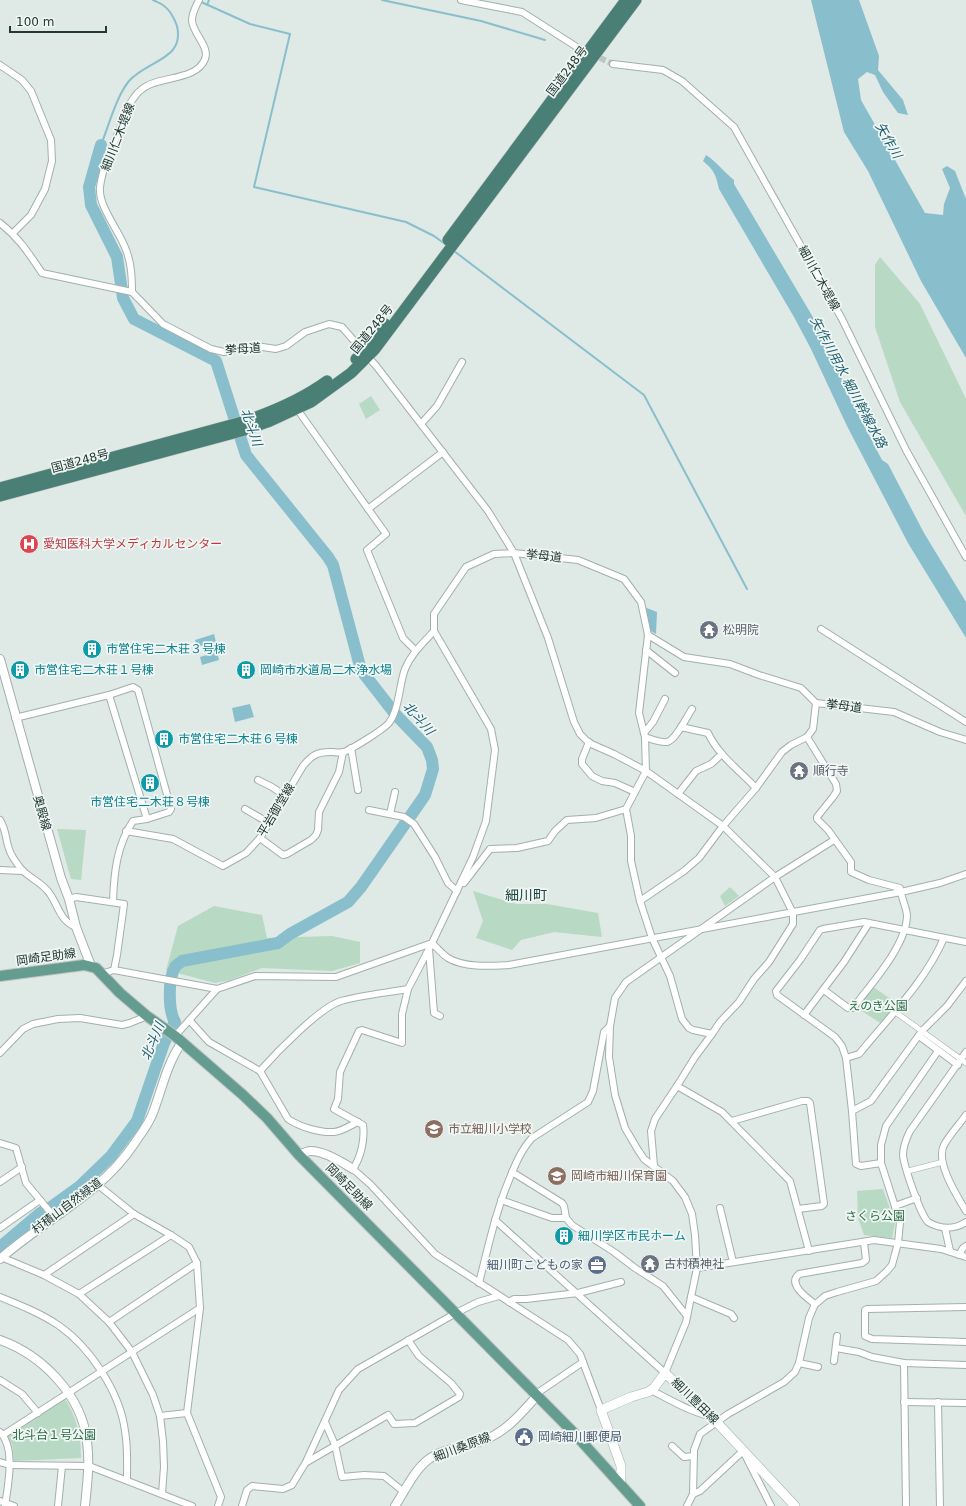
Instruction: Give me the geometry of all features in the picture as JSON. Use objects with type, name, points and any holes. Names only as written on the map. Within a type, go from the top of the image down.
[{"type":"highway","name":"国道248号","points":[[605,35],[626,0]]},
{"type":"highway","name":"国道248号","points":[[0,496],[244,426],[270,421],[311,402],[351,373],[605,35],[636,0]]},
{"type":"highway","name":"国道248号","points":[[244,426],[312,392],[366,354]]},
{"type":"highway","name":"国道248号","points":[[0,488],[231,430]]},
{"type":"main road","name":"岡崎足助線","points":[[0,976],[84,965],[96,968],[147,1016],[174,1036],[243,1095],[267,1118],[299,1155],[573,1432],[620,1482],[640,1506]]},
{"type":"main road","name":"細川豊田線","points":[[601,1410],[651,1390],[665,1373],[714,1419],[795,1506]]},
{"type":"main road","points":[[601,1410],[621,1466],[620,1482]]},
{"type":"street","name":"細川仁木堤線","points":[[132,292],[130,259],[103,204],[100,188],[104,169],[132,99],[142,89],[157,82],[184,76],[197,69],[205,59],[205,49],[192,21],[194,10],[199,0]]},
{"type":"street","points":[[461,0],[522,12],[580,49]]},
{"type":"street","name":"細川仁木堤線","points":[[613,64],[663,70],[682,82],[734,127],[842,319],[906,450],[966,557]]},
{"type":"street","points":[[0,65],[22,80],[31,91],[51,140],[52,161],[45,189],[31,215],[13,233]]},
{"type":"street","points":[[0,222],[13,233],[25,247],[42,273],[132,292]]},
{"type":"street","name":"挙母道","points":[[132,292],[163,324],[211,349],[224,352],[256,346],[276,349],[286,346],[305,332],[329,324],[342,327],[366,354],[488,510],[514,553],[578,560],[624,579],[641,602],[648,635],[684,657],[730,664],[801,688],[816,703],[894,712],[940,732],[966,740]]},
{"type":"street","points":[[421,424],[437,406],[462,362]]},
{"type":"street","points":[[296,409],[386,534],[367,550],[403,638],[415,650],[434,631]]},
{"type":"street","points":[[368,509],[442,452]]},
{"type":"street","points":[[353,1169],[359,1160],[364,1132],[363,1125],[334,1109],[338,1100],[340,1072],[359,1031],[362,1030],[402,1043],[402,1014],[408,989],[432,943],[473,857],[486,821],[495,746],[491,729],[434,631],[434,614],[466,567],[494,554],[514,553],[548,638],[574,722],[580,734],[588,742],[646,771],[723,826],[775,877],[794,913],[793,924],[769,962],[754,979],[739,1002],[720,1022],[659,1111],[651,1131],[654,1166]]},
{"type":"street","points":[[820,629],[966,722]]},
{"type":"street","points":[[648,635],[639,713],[644,735],[646,771],[626,809],[631,836],[631,861],[640,901],[652,938],[670,976],[682,1020],[689,1028],[693,1030],[712,1034]]},
{"type":"street","name":"平岩御堂線","points":[[126,831],[173,839],[223,866],[246,853],[260,838],[303,766],[312,757],[320,752],[342,752],[388,725],[392,717],[405,670],[415,650]]},
{"type":"street","points":[[646,650],[675,673]]},
{"type":"street","name":"奥殿線","points":[[0,659],[44,823],[76,927],[91,966]]},
{"type":"street","points":[[16,718],[109,695],[133,687],[138,690],[171,809],[169,812],[146,819],[133,821],[126,831],[119,850],[114,875],[113,901]]},
{"type":"street","points":[[109,695],[146,819]]},
{"type":"street","points":[[644,735],[653,722],[665,699]]},
{"type":"street","points":[[640,901],[684,871],[699,858],[723,826],[756,788],[782,752],[791,745],[807,737],[813,729],[816,703]]},
{"type":"street","points":[[644,735],[667,742],[681,727],[692,709]]},
{"type":"street","points":[[681,727],[708,733],[722,754],[756,788]]},
{"type":"street","points":[[807,737],[836,784],[837,791],[817,819],[828,830],[851,862],[851,872],[869,880],[900,888],[907,914],[904,930],[895,952],[853,1008],[848,1008],[824,990]]},
{"type":"street","points":[[588,742],[582,764],[592,776],[602,781],[615,783],[635,792]]},
{"type":"street","points":[[351,748],[358,790]]},
{"type":"street","points":[[260,838],[283,855],[311,840],[318,830],[319,812],[339,772],[342,752]]},
{"type":"street","points":[[678,794],[696,771],[712,764],[722,754]]},
{"type":"street","points":[[258,780],[272,786],[285,796]]},
{"type":"street","points":[[390,814],[395,792]]},
{"type":"street","points":[[245,809],[269,823]]},
{"type":"street","points":[[457,891],[490,849],[517,848],[548,841],[554,831],[567,820],[596,818],[626,809]]},
{"type":"street","points":[[369,810],[404,817],[414,824],[435,857],[448,883],[457,891]]},
{"type":"street","points":[[0,822],[5,828],[9,850],[23,871],[42,885],[50,894],[63,919],[70,925],[76,927]]},
{"type":"street","points":[[495,1220],[556,1276],[578,1293],[665,1373],[686,1322],[697,1268],[692,1214],[685,1197],[673,1181],[644,1159],[632,1143],[625,1128],[616,1095],[610,1057],[610,1026],[615,998],[622,986],[661,957],[775,877],[834,840]]},
{"type":"street","points":[[0,870],[23,871]]},
{"type":"street","points":[[432,943],[447,958],[456,962],[470,965],[509,965],[900,892],[940,883],[966,874]]},
{"type":"street","points":[[68,899],[76,897],[123,903],[124,906],[118,956],[114,970]]},
{"type":"street","points":[[881,1163],[861,1166],[856,1164],[846,1058],[839,1041],[777,995],[776,991],[822,929],[862,922],[966,942]]},
{"type":"street","points":[[804,1015],[844,962],[869,923]]},
{"type":"street","points":[[846,1058],[859,1054],[927,971],[937,956],[944,938]]},
{"type":"street","points":[[101,974],[114,970],[217,988],[255,976],[336,977],[432,943]]},
{"type":"street","points":[[429,949],[434,1013],[440,1016]]},
{"type":"street","points":[[852,1112],[867,1105],[871,1101],[920,1033],[947,1006],[966,981]]},
{"type":"street","points":[[174,1036],[190,1020],[217,988]]},
{"type":"street","points":[[260,1071],[272,1057],[318,1015],[340,1001],[408,989]]},
{"type":"street","points":[[894,1011],[920,1033],[962,1063]]},
{"type":"street","points":[[0,1052],[23,1029],[33,1024],[58,1019],[80,1018],[122,1025],[130,1024],[147,1016]]},
{"type":"street","points":[[190,1020],[209,1042],[260,1071],[288,1119],[292,1122],[303,1126],[334,1132],[358,1122]]},
{"type":"street","points":[[479,1283],[501,1200],[525,1145],[532,1138],[588,1102],[593,1091],[604,1032],[610,1026]]},
{"type":"street","points":[[920,1033],[938,1051],[962,1063]]},
{"type":"street","name":"村積山自然緑道","points":[[1,1258],[54,1216],[98,1185],[133,1146],[151,1116],[173,1055],[174,1036]]},
{"type":"street","points":[[687,1506],[693,1494],[694,1446],[700,1434],[714,1419],[784,1382],[795,1372],[799,1363],[809,1318],[815,1304],[831,1294],[876,1281],[892,1265],[898,1243],[900,1222],[881,1163],[881,1145],[886,1126],[938,1051]]},
{"type":"street","points":[[966,1052],[962,1063],[907,1136],[903,1154],[917,1198],[928,1222],[945,1228],[957,1227],[966,1222]]},
{"type":"street","points":[[677,1086],[716,1108],[732,1121],[788,1178],[809,1250]]},
{"type":"street","points":[[732,1121],[802,1101],[808,1101],[810,1103],[824,1204],[822,1206],[798,1209]]},
{"type":"street","points":[[966,1115],[944,1145],[941,1153],[950,1182],[966,1211]]},
{"type":"street","points":[[0,1143],[16,1148],[26,1183],[54,1216]]},
{"type":"street","points":[[299,1155],[312,1150],[339,1160],[353,1169],[371,1185],[435,1254],[499,1296],[563,1335],[578,1351],[601,1410]]},
{"type":"street","points":[[908,1172],[943,1162]]},
{"type":"street","points":[[0,1182],[22,1168]]},
{"type":"street","points":[[512,1172],[562,1203],[566,1218],[572,1225],[663,1286],[687,1316]]},
{"type":"street","points":[[98,1185],[134,1214],[189,1247],[197,1263],[200,1308],[187,1413],[221,1497],[218,1506]]},
{"type":"street","points":[[895,1206],[917,1198]]},
{"type":"street","points":[[501,1200],[552,1218],[566,1218]]},
{"type":"street","points":[[0,1228],[41,1202]]},
{"type":"street","points":[[720,1208],[733,1262]]},
{"type":"street","points":[[44,1275],[134,1214]]},
{"type":"street","points":[[945,1228],[950,1251]]},
{"type":"street","points":[[79,1294],[171,1235]]},
{"type":"street","points":[[697,1268],[878,1240],[950,1251],[966,1257]]},
{"type":"street","points":[[815,1304],[798,1290],[797,1275],[862,1263],[866,1260],[864,1242]]},
{"type":"street","points":[[959,1255],[966,1246]]},
{"type":"street","points":[[1,1258],[44,1275],[79,1294],[109,1322],[132,1352],[160,1416],[164,1467],[162,1494]]},
{"type":"street","points":[[109,1322],[197,1263]]},
{"type":"street","points":[[509,1302],[514,1299],[578,1293],[621,1282]]},
{"type":"street","points":[[242,1506],[247,1490],[252,1486],[282,1489],[292,1485],[306,1462],[339,1390],[358,1369],[456,1313],[478,1302],[499,1296]]},
{"type":"street","points":[[0,1297],[28,1308],[58,1325],[85,1349],[102,1372],[117,1400],[125,1430],[128,1462],[127,1480]]},
{"type":"street","points":[[691,1297],[731,1314],[734,1318]]},
{"type":"street","points":[[966,1307],[867,1309],[865,1310],[865,1336],[872,1339],[966,1342]]},
{"type":"street","points":[[14,1506],[4,1503],[10,1466],[8,1448],[2,1433],[38,1413],[200,1308]]},
{"type":"street","points":[[834,1361],[837,1336]]},
{"type":"street","points":[[0,1340],[33,1357],[51,1371],[68,1393],[81,1417],[87,1440],[89,1466],[87,1505]]},
{"type":"street","points":[[306,1462],[388,1415],[394,1424],[415,1422],[459,1397],[460,1394],[451,1383],[419,1356],[408,1340]]},
{"type":"street","points":[[836,1348],[904,1363],[966,1365]]},
{"type":"street","points":[[536,1395],[583,1362]]},
{"type":"street","points":[[799,1363],[818,1366]]},
{"type":"street","points":[[904,1363],[906,1506]]},
{"type":"street","points":[[0,1380],[22,1394],[38,1413]]},
{"type":"street","points":[[651,1390],[678,1404],[714,1419]]},
{"type":"street","name":"細川桑原線","points":[[395,1506],[417,1472],[429,1459],[443,1451],[468,1446],[490,1438],[509,1425],[536,1395]]},
{"type":"street","points":[[904,1402],[966,1403]]},
{"type":"street","points":[[938,1402],[940,1506]]},
{"type":"street","points":[[160,1416],[187,1413]]},
{"type":"street","points":[[325,1422],[335,1445],[342,1477],[364,1475],[384,1476],[404,1492]]},
{"type":"street","points":[[672,1446],[684,1457],[694,1456]]},
{"type":"street","points":[[693,1494],[700,1491],[743,1451],[771,1506]]},
{"type":"street","points":[[0,1462],[10,1466],[89,1466],[192,1506]]},
{"type":"street","points":[[58,1506],[62,1466]]},
{"type":"green space","points":[[880,257],[920,304],[966,399],[966,516],[900,402],[875,327],[875,265]]},
{"type":"green space","points":[[371,396],[380,410],[366,419],[359,404]]},
{"type":"green space","points":[[57,829],[86,830],[81,880],[71,879]]},
{"type":"green space","points":[[730,887],[739,896],[725,906],[720,896]]},
{"type":"green space","points":[[473,891],[516,904],[547,904],[598,913],[602,937],[554,932],[521,940],[512,950],[476,938],[483,921]]},
{"type":"green space","points":[[214,906],[262,915],[267,938],[332,936],[360,942],[360,963],[332,971],[262,968],[230,980],[215,983],[166,970],[178,926]]},
{"type":"green space","name":"えのき公園","points":[[873,987],[898,1004],[882,1024],[857,1008]]},
{"type":"green space","name":"さくら公園","points":[[883,1189],[895,1223],[892,1238],[864,1235],[858,1218],[857,1191]]},
{"type":"green space","name":"北斗台１号公園","points":[[65,1399],[73,1413],[78,1427],[81,1458],[14,1461],[12,1444],[7,1436]]},
{"type":"water","points":[[811,0],[859,0],[879,56],[878,70],[903,100],[908,115],[898,113],[883,92],[875,75],[867,72],[858,79],[861,100],[925,213],[943,215],[944,204],[950,188],[942,169],[947,166],[955,171],[966,199],[966,358],[921,281],[868,171],[844,132]]},
{"type":"water","name":"矢作川用水 細川幹線水路","points":[[706,155],[734,180],[734,184],[820,329],[843,381],[844,387],[882,460],[888,464],[924,533],[966,602],[966,638],[908,543],[847,426],[811,349],[794,317],[719,189],[714,173],[703,161]]},
{"type":"water","points":[[644,607],[657,612],[656,634],[649,630]]},
{"type":"water","points":[[214,634],[216,642],[197,647],[195,640]]},
{"type":"water","points":[[217,652],[219,660],[202,665],[200,657]]},
{"type":"water","points":[[250,704],[254,717],[235,722],[232,708]]},
{"type":"waterway","points":[[101,145],[120,95],[129,81],[145,68],[170,53],[175,46],[178,37],[175,21],[162,4],[153,0]]},
{"type":"waterway","points":[[207,5],[209,0]]},
{"type":"waterway","points":[[382,0],[481,21],[545,40]]},
{"type":"waterway","points":[[199,1],[250,24],[290,34],[254,187],[406,222],[434,236],[445,244]]},
{"type":"waterway","name":"北斗川","points":[[0,1247],[39,1214],[80,1186],[111,1156],[137,1121],[164,1043],[175,1022],[171,1010],[170,987],[171,979],[176,966],[182,961],[278,943],[290,934],[348,902],[361,887],[425,795],[433,769],[432,760],[427,747],[396,715],[361,670],[333,565],[246,455],[216,361],[134,319],[123,298],[117,257],[91,205],[89,187],[101,145]]},
{"type":"waterway","points":[[454,251],[644,395],[747,589]]},
{"type":"tunnel","points":[[592,54],[613,64]]},
{"type":"place","name":"愛知医科大学メディカルセンター","points":[[29,544]]},
{"type":"place","name":"松明院","points":[[709,630]]},
{"type":"place","name":"市営住宅二木荘３号棟","points":[[92,649]]},
{"type":"place","name":"市営住宅二木荘１号棟","points":[[20,670]]},
{"type":"place","name":"岡崎市水道局二木浄水場","points":[[246,670]]},
{"type":"place","name":"市営住宅二木荘６号棟","points":[[164,739]]},
{"type":"place","name":"順行寺","points":[[799,771]]},
{"type":"place","name":"市営住宅二木荘８号棟","points":[[150,783]]},
{"type":"place","name":"市立細川小学校","points":[[434,1129]]},
{"type":"place","name":"岡崎市細川保育園","points":[[557,1176]]},
{"type":"place","name":"細川学区市民ホーム","points":[[564,1236]]},
{"type":"place","name":"古村積神社","points":[[650,1264]]},
{"type":"place","name":"細川町こどもの家","points":[[597,1265]]},
{"type":"place","name":"岡崎細川郵便局","points":[[524,1437]]},
{"type":"district","name":"細川町","points":[[526,895]]},
{"type":"water label","name":"矢作川","points":[[889,140]]}]
